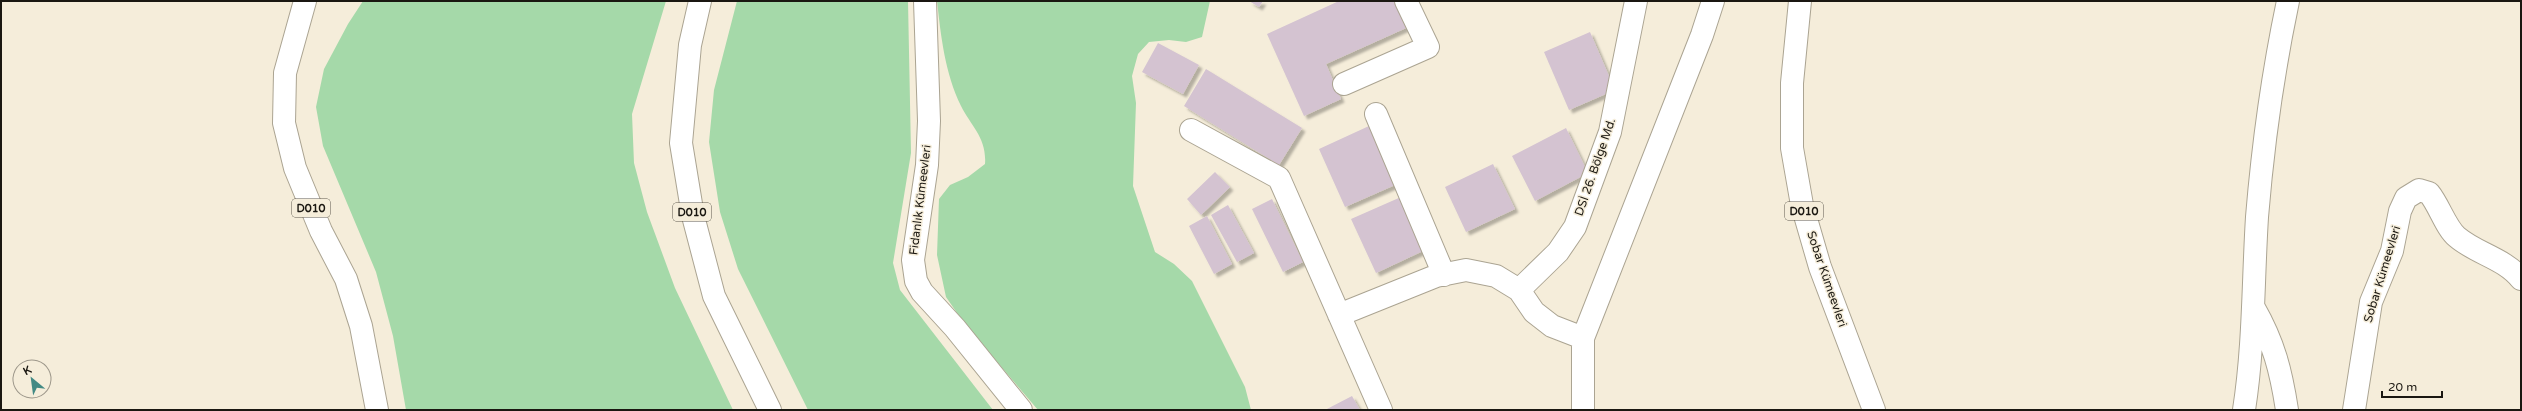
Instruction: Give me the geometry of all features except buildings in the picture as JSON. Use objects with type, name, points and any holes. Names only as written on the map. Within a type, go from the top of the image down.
[{"type":"street","name":"D010","points":[[305,1],[285,73],[284,123],[295,168],[321,231],[346,279],[361,326],[377,410]]},
{"type":"street","name":"D010","points":[[700,1],[690,45],[681,142],[693,216],[714,296],[770,410]]},
{"type":"street","name":"Fidanlık Kümeevleri","points":[[925,1],[929,121],[927,165],[913,260],[916,281],[922,292],[955,328],[1021,410]]},
{"type":"street","points":[[1344,84],[1428,47],[1406,1]]},
{"type":"street","name":"DSİ 26. Bölge Md.","points":[[1519,290],[1558,252],[1575,227],[1610,132],[1636,1]]},
{"type":"street","points":[[1583,410],[1583,338],[1702,35],[1713,1]]},
{"type":"street","name":"Sobar Kümeevleri","points":[[1800,1],[1792,84],[1792,148],[1802,205],[1820,267],[1874,410]]},
{"type":"street","points":[[2244,410],[2254,308],[2263,146],[2277,54],[2288,1]]},
{"type":"street","points":[[1376,114],[1444,275]]},
{"type":"street","points":[[1191,130],[1279,178],[1381,410]]},
{"type":"street","name":"Sobar Kümeevleri","points":[[2354,410],[2372,302],[2392,252],[2400,211],[2406,198],[2419,190],[2429,193],[2455,236],[2467,246],[2496,258],[2515,272],[2521,279]]},
{"type":"street","points":[[1339,315],[1444,275],[1466,270],[1496,276],[1519,290],[1534,312],[1552,326],[1583,338]]},
{"type":"street","points":[[2254,308],[2270,335],[2280,367],[2287,410]]},
{"type":"green space","points":[[363,1],[666,1],[632,114],[634,163],[647,212],[675,288],[733,410],[406,410],[393,336],[376,272],[323,146],[316,107],[324,69],[348,24]]},
{"type":"green space","points":[[737,1],[908,1],[911,153],[893,263],[900,290],[993,410],[808,410],[738,269],[720,212],[709,142],[714,90]]},
{"type":"green space","points":[[937,1],[1210,1],[1202,37],[1186,42],[1169,40],[1149,42],[1138,54],[1132,76],[1136,103],[1133,186],[1155,252],[1174,264],[1192,281],[1245,387],[1251,410],[1038,410],[964,323],[946,297],[937,255],[939,199],[950,185],[968,177],[985,164],[985,155],[981,139],[961,106],[951,81],[942,41]]}]
